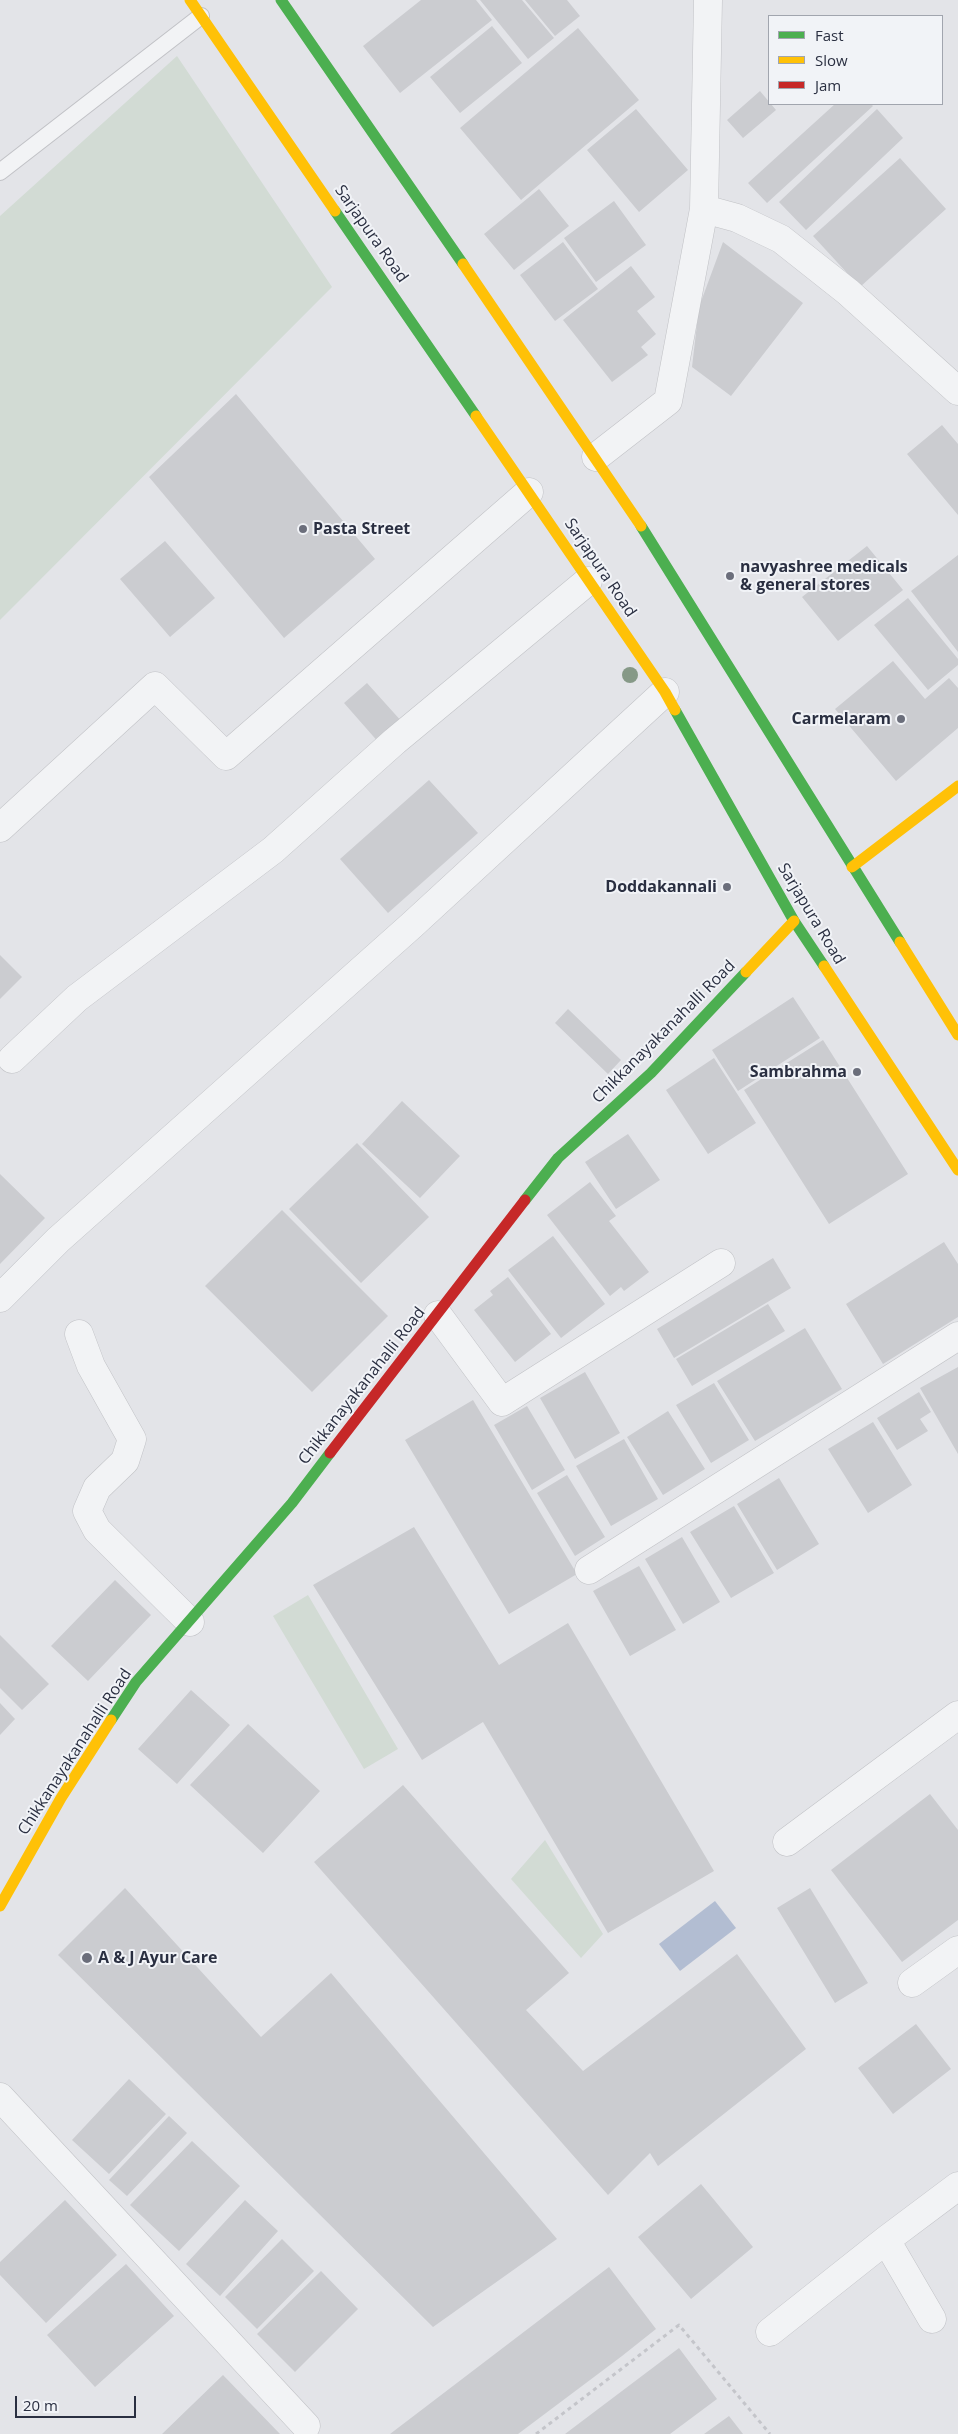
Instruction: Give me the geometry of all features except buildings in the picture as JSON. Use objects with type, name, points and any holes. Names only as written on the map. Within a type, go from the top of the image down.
[{"type":"main road","name":"Sarjapura Road","points":[[190,0],[665,692],[794,921],[958,1170]]},
{"type":"main road","points":[[281,0],[596,456],[653,544],[958,1035]]},
{"type":"main road","points":[[852,867],[958,786]]},
{"type":"main road","name":"Chikkanayakanahalli Road","points":[[0,1906],[61,1798],[136,1682],[292,1503],[558,1158],[651,1073],[794,921]]},
{"type":"street","points":[[596,456],[668,400],[704,210],[708,0]]},
{"type":"street","points":[[704,210],[737,218],[781,239],[848,292],[958,391]]},
{"type":"street","points":[[0,828],[155,686],[226,756],[529,492]]},
{"type":"street","points":[[12,1059],[77,998],[273,850],[395,740],[588,581]]},
{"type":"street","points":[[0,1298],[58,1240],[412,925],[665,692]]},
{"type":"street","points":[[438,1315],[502,1402],[721,1263]]},
{"type":"street","points":[[79,1334],[91,1366],[132,1439],[125,1462],[97,1488],[87,1511],[97,1530],[190,1622]]},
{"type":"street","points":[[589,1570],[958,1336]]},
{"type":"street","points":[[787,1842],[958,1715]]},
{"type":"street","points":[[912,1983],[958,1950]]},
{"type":"street","points":[[0,2098],[306,2426]]},
{"type":"street","points":[[770,2332],[886,2240],[958,2186]]},
{"type":"street","points":[[886,2240],[932,2319]]},
{"type":"lane","points":[[0,172],[201,16]]},
{"type":"path","points":[[536,2434],[679,2325],[770,2434]]},
{"type":"shaded area","points":[[177,56],[332,287],[0,620],[0,216]]},
{"type":"shaded area","points":[[308,1595],[398,1749],[364,1769],[273,1616]]},
{"type":"shaded area","points":[[545,1840],[603,1934],[581,1958],[511,1879]]},
{"type":"water","points":[[715,1901],[736,1928],[680,1971],[659,1944]]},
{"type":"traffic: fast","points":[[281,0],[463,264]]},
{"type":"traffic: fast","points":[[335,211],[476,416]]},
{"type":"traffic: fast","points":[[641,526],[900,942]]},
{"type":"traffic: fast","points":[[675,710],[794,921],[824,966]]},
{"type":"traffic: fast","points":[[525,1200],[558,1158],[651,1073],[746,972]]},
{"type":"traffic: fast","points":[[111,1720],[136,1682],[292,1503],[330,1453]]},
{"type":"traffic: slow","points":[[190,0],[335,211]]},
{"type":"traffic: slow","points":[[463,264],[641,526]]},
{"type":"traffic: slow","points":[[476,416],[665,692],[675,710]]},
{"type":"traffic: slow","points":[[852,867],[958,786]]},
{"type":"traffic: slow","points":[[746,972],[794,921]]},
{"type":"traffic: slow","points":[[900,942],[958,1035]]},
{"type":"traffic: slow","points":[[824,966],[958,1170]]},
{"type":"traffic: slow","points":[[0,1906],[61,1798],[111,1720]]},
{"type":"traffic: jam","points":[[330,1453],[525,1200]]},
{"type":"place","name":"Pasta Street","points":[[303,529]]},
{"type":"place","name":"navyashree medicals & general stores","points":[[730,576]]},
{"type":"place","name":"Carmelaram","points":[[901,719]]},
{"type":"place","name":"Doddakannali","points":[[727,887]]},
{"type":"place","name":"Sambrahma","points":[[857,1072]]},
{"type":"place","name":"A & J Ayur Care","points":[[87,1958]]}]
